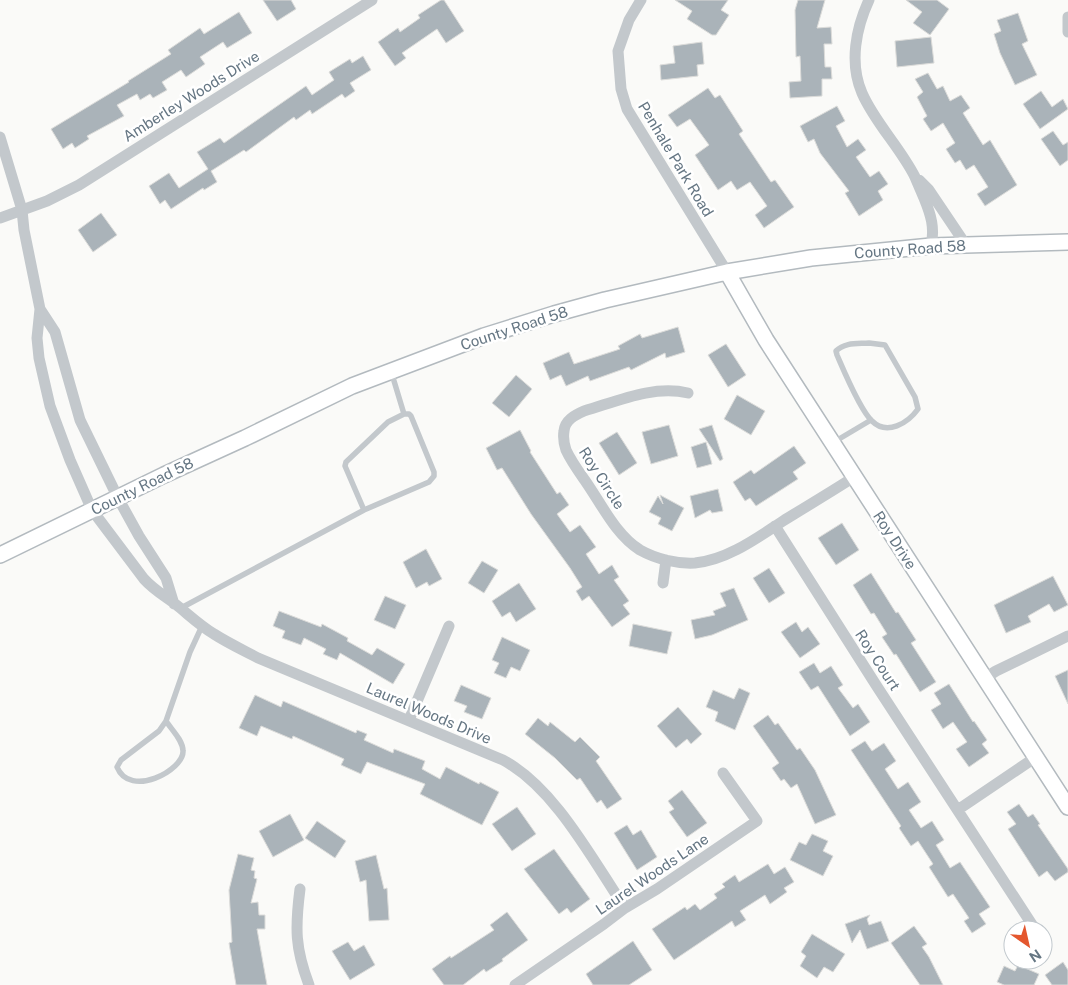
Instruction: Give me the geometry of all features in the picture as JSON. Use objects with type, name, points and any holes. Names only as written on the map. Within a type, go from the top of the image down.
[{"type":"street","name":"Amberley Woods Drive","points":[[0,218],[79,185],[372,0]]},
{"type":"street","name":"Penhale Park Road","points":[[641,0],[629,20],[618,51],[620,89],[627,109],[727,272]]},
{"type":"street","points":[[870,0],[858,29],[856,40],[857,72],[862,92],[915,176],[933,223],[933,236],[930,246]]},
{"type":"street","points":[[1068,17],[1068,32]]},
{"type":"street","points":[[0,137],[22,210],[24,230],[40,309],[55,332],[80,420],[118,498],[139,536],[166,578],[177,606]]},
{"type":"street","points":[[915,176],[929,190],[966,245]]},
{"type":"street","name":"County Road 58","points":[[0,555],[319,401],[391,371],[484,336],[554,314],[605,300],[727,272],[811,258],[930,246],[1068,242]]},
{"type":"street","name":"Roy Drive","points":[[727,272],[766,340],[1068,807]]},
{"type":"street","name":"Laurel Woods Drive","points":[[40,309],[37,338],[44,384],[59,432],[92,510],[153,590],[214,634],[258,658],[503,760],[528,776],[556,807],[625,908]]},
{"type":"street","name":"Roy Circle","points":[[688,393],[657,391],[584,411],[568,421],[564,432],[564,443],[570,458],[615,525],[627,540],[640,549],[666,560],[693,563],[706,561],[726,554],[854,477]]},
{"type":"street","name":"Roy Court","points":[[775,526],[1029,920]]},
{"type":"street","points":[[663,583],[666,560]]},
{"type":"street","points":[[409,720],[449,626]]},
{"type":"street","points":[[985,678],[1068,636]]},
{"type":"street","points":[[959,810],[1036,757]]},
{"type":"street","name":"Laurel Woods Lane","points":[[515,985],[625,908],[757,821],[723,773]]},
{"type":"street","points":[[300,890],[296,941],[308,985]]},
{"type":"lane","points":[[869,343],[885,345],[915,397],[918,409],[911,418],[900,425],[886,428],[870,420],[837,354],[836,351],[840,347],[869,343]]},
{"type":"lane","points":[[391,371],[404,414]]},
{"type":"lane","points":[[177,606],[296,548],[364,510],[430,482],[434,472],[409,414],[404,414],[388,422],[346,462],[364,510]]},
{"type":"lane","points":[[832,443],[870,420]]},
{"type":"lane","points":[[166,721],[182,745],[183,753],[180,761],[170,770],[156,778],[140,782],[129,781],[120,775],[117,767],[121,760],[159,731],[166,721],[190,652],[202,626]]},
{"type":"building","points":[[263,0],[291,0],[296,9],[277,21]]},
{"type":"building","points":[[444,0],[464,31],[446,43],[437,29],[402,53],[406,58],[395,66],[378,42],[398,28],[400,32],[420,18],[418,15]]},
{"type":"building","points":[[675,0],[728,0],[721,10],[729,15],[716,35],[712,35],[687,19],[692,11]]},
{"type":"building","points":[[798,0],[825,0],[817,28],[831,27],[832,44],[824,44],[825,67],[831,67],[832,79],[822,79],[822,96],[790,98],[789,82],[801,81],[800,56],[796,57],[795,10]]},
{"type":"building","points":[[906,0],[937,0],[949,9],[930,35],[913,23],[922,12]]},
{"type":"building","points":[[239,12],[252,33],[227,48],[223,42],[200,57],[205,64],[186,77],[181,70],[162,82],[167,90],[153,98],[150,94],[140,100],[137,94],[117,105],[124,116],[87,136],[89,139],[75,148],[72,143],[63,149],[51,129],[171,54],[168,50],[200,28],[204,34]]},
{"type":"building","points":[[1018,13],[1028,41],[1022,44],[1037,75],[1015,85],[1000,53],[994,34],[1001,31],[997,20]]},
{"type":"building","points":[[931,37],[934,63],[897,67],[895,41]]},
{"type":"building","points":[[702,42],[704,64],[697,65],[698,76],[661,80],[660,65],[675,63],[673,46]]},
{"type":"building","points":[[363,56],[371,70],[350,83],[355,91],[345,98],[342,94],[312,114],[310,110],[296,120],[294,117],[246,152],[244,150],[211,171],[217,182],[204,190],[203,188],[171,209],[165,200],[160,204],[149,186],[169,173],[179,188],[208,169],[197,152],[220,138],[224,143],[306,86],[312,95],[334,80],[329,72],[350,59],[352,63]]},
{"type":"building","points":[[928,73],[937,89],[943,86],[950,101],[961,95],[970,108],[963,113],[983,145],[990,140],[1017,185],[985,206],[977,194],[988,187],[974,165],[966,170],[960,160],[955,163],[946,149],[955,143],[943,123],[931,131],[923,119],[927,116],[917,97],[923,92],[915,79]]},
{"type":"building","points":[[708,88],[715,98],[720,95],[743,131],[739,134],[771,182],[775,180],[794,207],[764,228],[755,215],[767,206],[750,182],[737,190],[731,181],[718,190],[695,155],[709,145],[690,119],[677,127],[668,115]]},
{"type":"building","points":[[1041,91],[1052,107],[1063,99],[1068,109],[1040,129],[1023,104]]},
{"type":"building","points":[[837,106],[845,121],[836,126],[847,147],[858,139],[866,150],[856,157],[870,177],[879,171],[888,184],[878,191],[883,200],[859,216],[845,193],[849,191],[820,153],[814,139],[808,142],[800,126]]},
{"type":"building","points":[[1053,131],[1063,145],[1068,142],[1068,160],[1060,166],[1041,139]]},
{"type":"building","points":[[101,213],[117,235],[93,252],[78,230]]},
{"type":"building","points":[[678,327],[685,352],[666,358],[665,353],[631,370],[629,367],[590,381],[588,376],[566,386],[561,375],[550,380],[543,363],[569,352],[574,364],[620,349],[618,346],[640,334],[642,338]]},
{"type":"building","points":[[726,344],[746,375],[728,387],[708,355]]},
{"type":"building","points":[[516,375],[532,389],[509,417],[492,403]]},
{"type":"building","points":[[737,395],[765,411],[751,435],[724,419]]},
{"type":"building","points":[[669,425],[678,456],[651,464],[642,432]]},
{"type":"building","points":[[712,425],[723,459],[720,461],[699,429]]},
{"type":"building","points":[[520,430],[530,452],[557,494],[560,492],[569,505],[557,514],[570,532],[580,525],[596,547],[586,554],[599,574],[612,565],[619,577],[614,580],[629,601],[623,605],[630,614],[612,627],[589,596],[582,601],[576,591],[582,587],[531,514],[502,468],[497,470],[486,448]]},
{"type":"building","points":[[617,432],[637,463],[619,475],[599,443]]},
{"type":"building","points":[[706,442],[712,464],[697,468],[691,447]]},
{"type":"building","points":[[794,446],[806,463],[793,472],[798,479],[756,506],[750,498],[745,501],[733,482],[751,470],[754,474]]},
{"type":"building","points":[[718,489],[723,511],[712,513],[710,510],[695,518],[690,496]]},
{"type":"building","points":[[660,495],[684,508],[672,531],[658,524],[661,518],[649,512],[658,496],[663,504]]},
{"type":"building","points":[[842,523],[859,550],[836,565],[818,538]]},
{"type":"building","points":[[426,549],[442,579],[429,586],[427,582],[416,588],[403,562]]},
{"type":"building","points":[[482,561],[498,570],[484,593],[468,583]]},
{"type":"building","points":[[769,568],[785,593],[769,603],[753,578]]},
{"type":"building","points":[[871,573],[896,613],[898,612],[916,640],[911,643],[936,682],[920,692],[896,654],[894,655],[882,637],[887,634],[874,613],[871,614],[853,585]]},
{"type":"building","points":[[1053,576],[1068,605],[1054,612],[1049,604],[1028,616],[1031,622],[1006,633],[994,605]]},
{"type":"building","points":[[519,583],[536,609],[516,622],[510,612],[502,617],[492,601]]},
{"type":"building","points":[[734,588],[748,620],[712,635],[695,639],[691,620],[715,615],[713,611],[726,606],[720,593]]},
{"type":"building","points":[[385,596],[406,605],[395,629],[374,620]]},
{"type":"building","points":[[279,611],[321,627],[322,624],[348,638],[347,641],[372,655],[377,648],[405,664],[393,684],[340,653],[337,660],[323,654],[326,649],[304,638],[301,645],[282,638],[285,631],[273,626]]},
{"type":"building","points":[[796,622],[802,632],[808,627],[820,644],[800,658],[781,632]]},
{"type":"building","points":[[633,624],[672,632],[667,654],[629,646]]},
{"type":"building","points":[[502,637],[530,650],[520,671],[511,667],[506,678],[494,673],[499,663],[492,660]]},
{"type":"building","points":[[814,663],[820,673],[831,666],[843,685],[838,688],[853,708],[858,704],[870,722],[850,736],[818,686],[811,690],[799,672]]},
{"type":"building","points":[[1068,670],[1068,704],[1055,676]]},
{"type":"building","points":[[949,684],[987,740],[982,744],[989,753],[969,767],[956,749],[967,742],[953,722],[943,729],[931,710],[941,704],[934,693]]},
{"type":"building","points":[[461,685],[491,698],[482,719],[464,712],[467,706],[454,701]]},
{"type":"building","points":[[739,688],[750,693],[735,730],[715,721],[718,712],[706,707],[713,690],[734,699]]},
{"type":"building","points":[[255,695],[281,707],[283,701],[356,733],[357,730],[367,734],[364,740],[393,753],[394,749],[425,761],[422,769],[440,779],[446,767],[499,792],[482,825],[420,794],[425,784],[367,762],[361,774],[341,765],[344,759],[293,736],[292,739],[261,726],[257,736],[239,728]]},
{"type":"building","points":[[678,707],[702,734],[691,744],[687,739],[676,748],[657,726]]},
{"type":"building","points":[[768,715],[775,725],[778,723],[797,750],[800,748],[815,770],[836,815],[815,824],[797,784],[791,788],[784,779],[781,781],[772,768],[779,763],[753,726]]},
{"type":"building","points":[[538,718],[548,726],[550,722],[575,742],[580,737],[600,757],[596,761],[622,799],[607,809],[601,800],[597,803],[580,778],[577,780],[555,758],[525,734]]},
{"type":"building","points":[[865,741],[872,751],[884,743],[896,761],[885,769],[898,789],[908,782],[921,802],[909,810],[921,828],[932,821],[944,840],[936,845],[950,868],[960,862],[990,907],[979,914],[986,924],[972,933],[964,921],[969,918],[953,894],[948,897],[929,867],[933,864],[918,841],[911,846],[899,828],[901,826],[851,750]]},
{"type":"building","points":[[682,790],[707,823],[687,837],[669,812],[674,809],[668,801]]},
{"type":"building","points":[[1019,804],[1028,817],[1033,814],[1040,824],[1038,825],[1068,869],[1068,872],[1055,881],[1047,871],[1039,877],[1008,829],[1016,824],[1007,812]]},
{"type":"building","points":[[517,807],[536,834],[512,851],[492,824]]},
{"type":"building","points":[[290,814],[304,840],[273,857],[259,831]]},
{"type":"building","points":[[317,821],[346,841],[335,858],[305,838]]},
{"type":"building","points":[[627,825],[633,835],[641,830],[657,857],[637,870],[614,833]]},
{"type":"building","points":[[812,834],[828,841],[823,851],[833,856],[823,876],[790,860],[799,842],[806,845]]},
{"type":"building","points":[[554,849],[590,899],[571,913],[567,908],[559,914],[524,869]]},
{"type":"building","points":[[238,854],[254,858],[251,870],[255,871],[254,878],[257,879],[251,903],[258,902],[259,915],[265,915],[265,929],[257,929],[267,985],[236,985],[229,943],[232,942],[229,890]]},
{"type":"building","points":[[376,855],[384,889],[387,888],[389,920],[369,921],[366,880],[360,882],[355,861]]},
{"type":"building","points":[[768,864],[774,874],[785,867],[794,882],[784,888],[787,892],[770,904],[765,895],[740,911],[746,920],[735,927],[732,921],[674,960],[652,929],[685,907],[687,910],[695,904],[700,910],[717,898],[714,894],[725,887],[722,884],[735,875],[739,882]]},
{"type":"building","points":[[507,912],[528,940],[502,959],[503,961],[486,972],[484,969],[463,985],[444,985],[432,969],[494,930],[490,925]]},
{"type":"building","points":[[870,915],[867,919],[869,925],[881,921],[889,941],[867,949],[860,930],[852,943],[845,924]]},
{"type":"building","points":[[914,926],[927,944],[922,947],[943,985],[920,985],[891,943]]},
{"type":"building","points":[[812,934],[845,954],[833,972],[824,967],[817,978],[800,966],[806,956],[801,952]]},
{"type":"building","points":[[633,941],[652,970],[629,985],[593,985],[586,974]]},
{"type":"building","points":[[348,942],[354,951],[364,945],[375,965],[350,980],[332,951]]},
{"type":"building","points":[[1063,962],[1068,970],[1068,985],[1052,985],[1045,975]]},
{"type":"building","points":[[1003,968],[1003,970],[1030,970],[1039,974],[1034,985],[1004,985],[997,982]]}]
